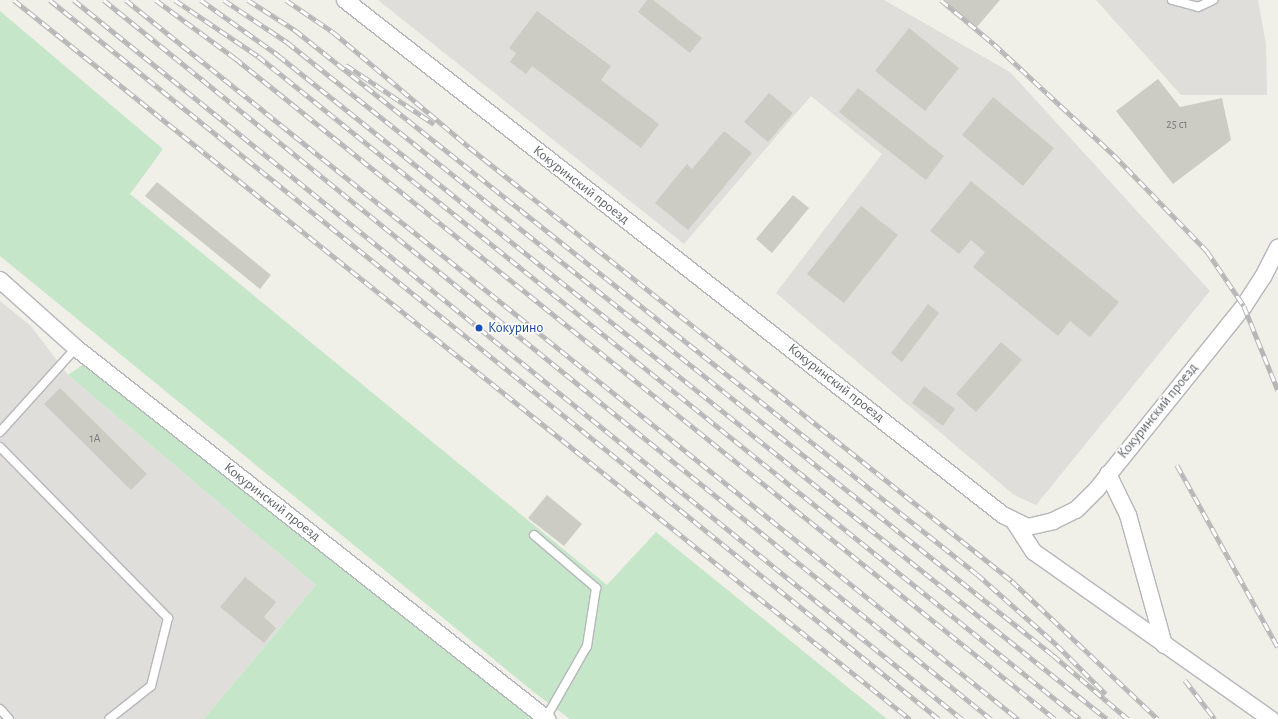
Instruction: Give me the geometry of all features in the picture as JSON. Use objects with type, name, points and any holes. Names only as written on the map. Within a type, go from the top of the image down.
[{"type":"street","name":"Кокуринский проезд","points":[[345,0],[1003,515],[1028,527],[1053,521],[1076,510],[1108,474],[1244,306],[1263,277],[1278,248]]},
{"type":"street","name":"Кокуринский проезд","points":[[0,280],[76,348],[547,719]]},
{"type":"street","points":[[1108,474],[1128,515],[1164,645]]},
{"type":"street","points":[[1014,520],[1034,552],[1271,719]]},
{"type":"lane","points":[[1172,0],[1198,7],[1213,0]]},
{"type":"lane","points":[[0,432],[76,348]]},
{"type":"lane","points":[[0,447],[168,618],[152,686],[109,719]]},
{"type":"lane","points":[[534,536],[596,588],[587,646],[547,719]]},
{"type":"lane","points":[[0,709],[10,719]]},
{"type":"shaded area","points":[[378,0],[884,0],[1010,72],[1210,291],[1036,505],[1014,495],[776,293],[882,154],[811,96],[684,244]]},
{"type":"shaded area","points":[[1096,0],[1258,0],[1266,44],[1267,95],[1181,95]]},
{"type":"shaded area","points":[[0,301],[31,326],[68,375],[316,585],[204,719],[0,719]]},
{"type":"green space","points":[[0,11],[163,149],[130,194],[607,585],[656,532],[887,719],[570,719],[535,693],[0,256]]},
{"type":"green space","points":[[84,364],[455,656],[532,719],[204,719],[316,585],[68,375]]},
{"type":"building","points":[[647,0],[653,0],[702,38],[690,53],[638,12]]},
{"type":"building","points":[[944,0],[1000,0],[976,28]]},
{"type":"building","points":[[537,11],[611,66],[601,80],[659,124],[641,148],[532,66],[526,74],[510,62],[516,53],[509,48]]},
{"type":"building","points":[[909,28],[959,68],[925,111],[875,71]]},
{"type":"building","points":[[1158,79],[1180,107],[1222,98],[1231,140],[1173,184],[1116,111]]},
{"type":"building","points":[[858,88],[944,156],[926,180],[839,112]]},
{"type":"building","points":[[769,93],[793,113],[768,142],[744,122]]},
{"type":"building","points":[[993,97],[1054,148],[1023,186],[962,135]]},
{"type":"building","points":[[724,131],[752,153],[688,230],[655,203],[687,164],[692,169]]},
{"type":"building","points":[[971,181],[1119,302],[1090,337],[1070,321],[1058,336],[973,267],[985,252],[971,240],[959,254],[930,231]]},
{"type":"building","points":[[157,182],[271,275],[260,289],[145,196]]},
{"type":"building","points":[[793,195],[809,208],[772,253],[756,239]]},
{"type":"building","points":[[861,206],[898,235],[844,303],[807,274]]},
{"type":"building","points":[[928,304],[939,313],[902,362],[891,353]]},
{"type":"building","points":[[1001,342],[1022,360],[976,412],[956,394]]},
{"type":"building","points":[[924,386],[955,409],[943,426],[912,403]]},
{"type":"building","points":[[60,388],[147,474],[131,490],[44,404]]},
{"type":"building","points":[[547,495],[582,524],[564,546],[528,518]]},
{"type":"building","points":[[245,577],[276,602],[264,617],[276,628],[264,643],[220,607]]},
{"type":"railway","points":[[14,0],[910,719]]},
{"type":"railway","points":[[50,0],[939,719]]},
{"type":"railway","points":[[74,0],[962,719]]},
{"type":"railway","points":[[104,0],[991,719]]},
{"type":"railway","points":[[126,0],[1018,719]]},
{"type":"railway","points":[[156,0],[235,58],[1055,719]]},
{"type":"railway","points":[[175,0],[258,56],[1080,719]]},
{"type":"railway","points":[[201,0],[278,55],[1107,719]]},
{"type":"railway","points":[[224,0],[287,42],[1053,655],[1128,719]]},
{"type":"railway","points":[[248,0],[295,30],[977,574],[1057,645],[1106,694]]},
{"type":"railway","points":[[286,0],[333,32],[469,147],[1012,581],[1158,719]]},
{"type":"railway","points":[[941,0],[994,44],[1114,155],[1207,251],[1244,306],[1278,390]]},
{"type":"railway","points":[[346,65],[434,124]]},
{"type":"railway","points":[[1177,465],[1278,647]]},
{"type":"railway","points":[[1185,680],[1215,719]]},
{"type":"place","name":"Кокурино","points":[[479,328]]}]
